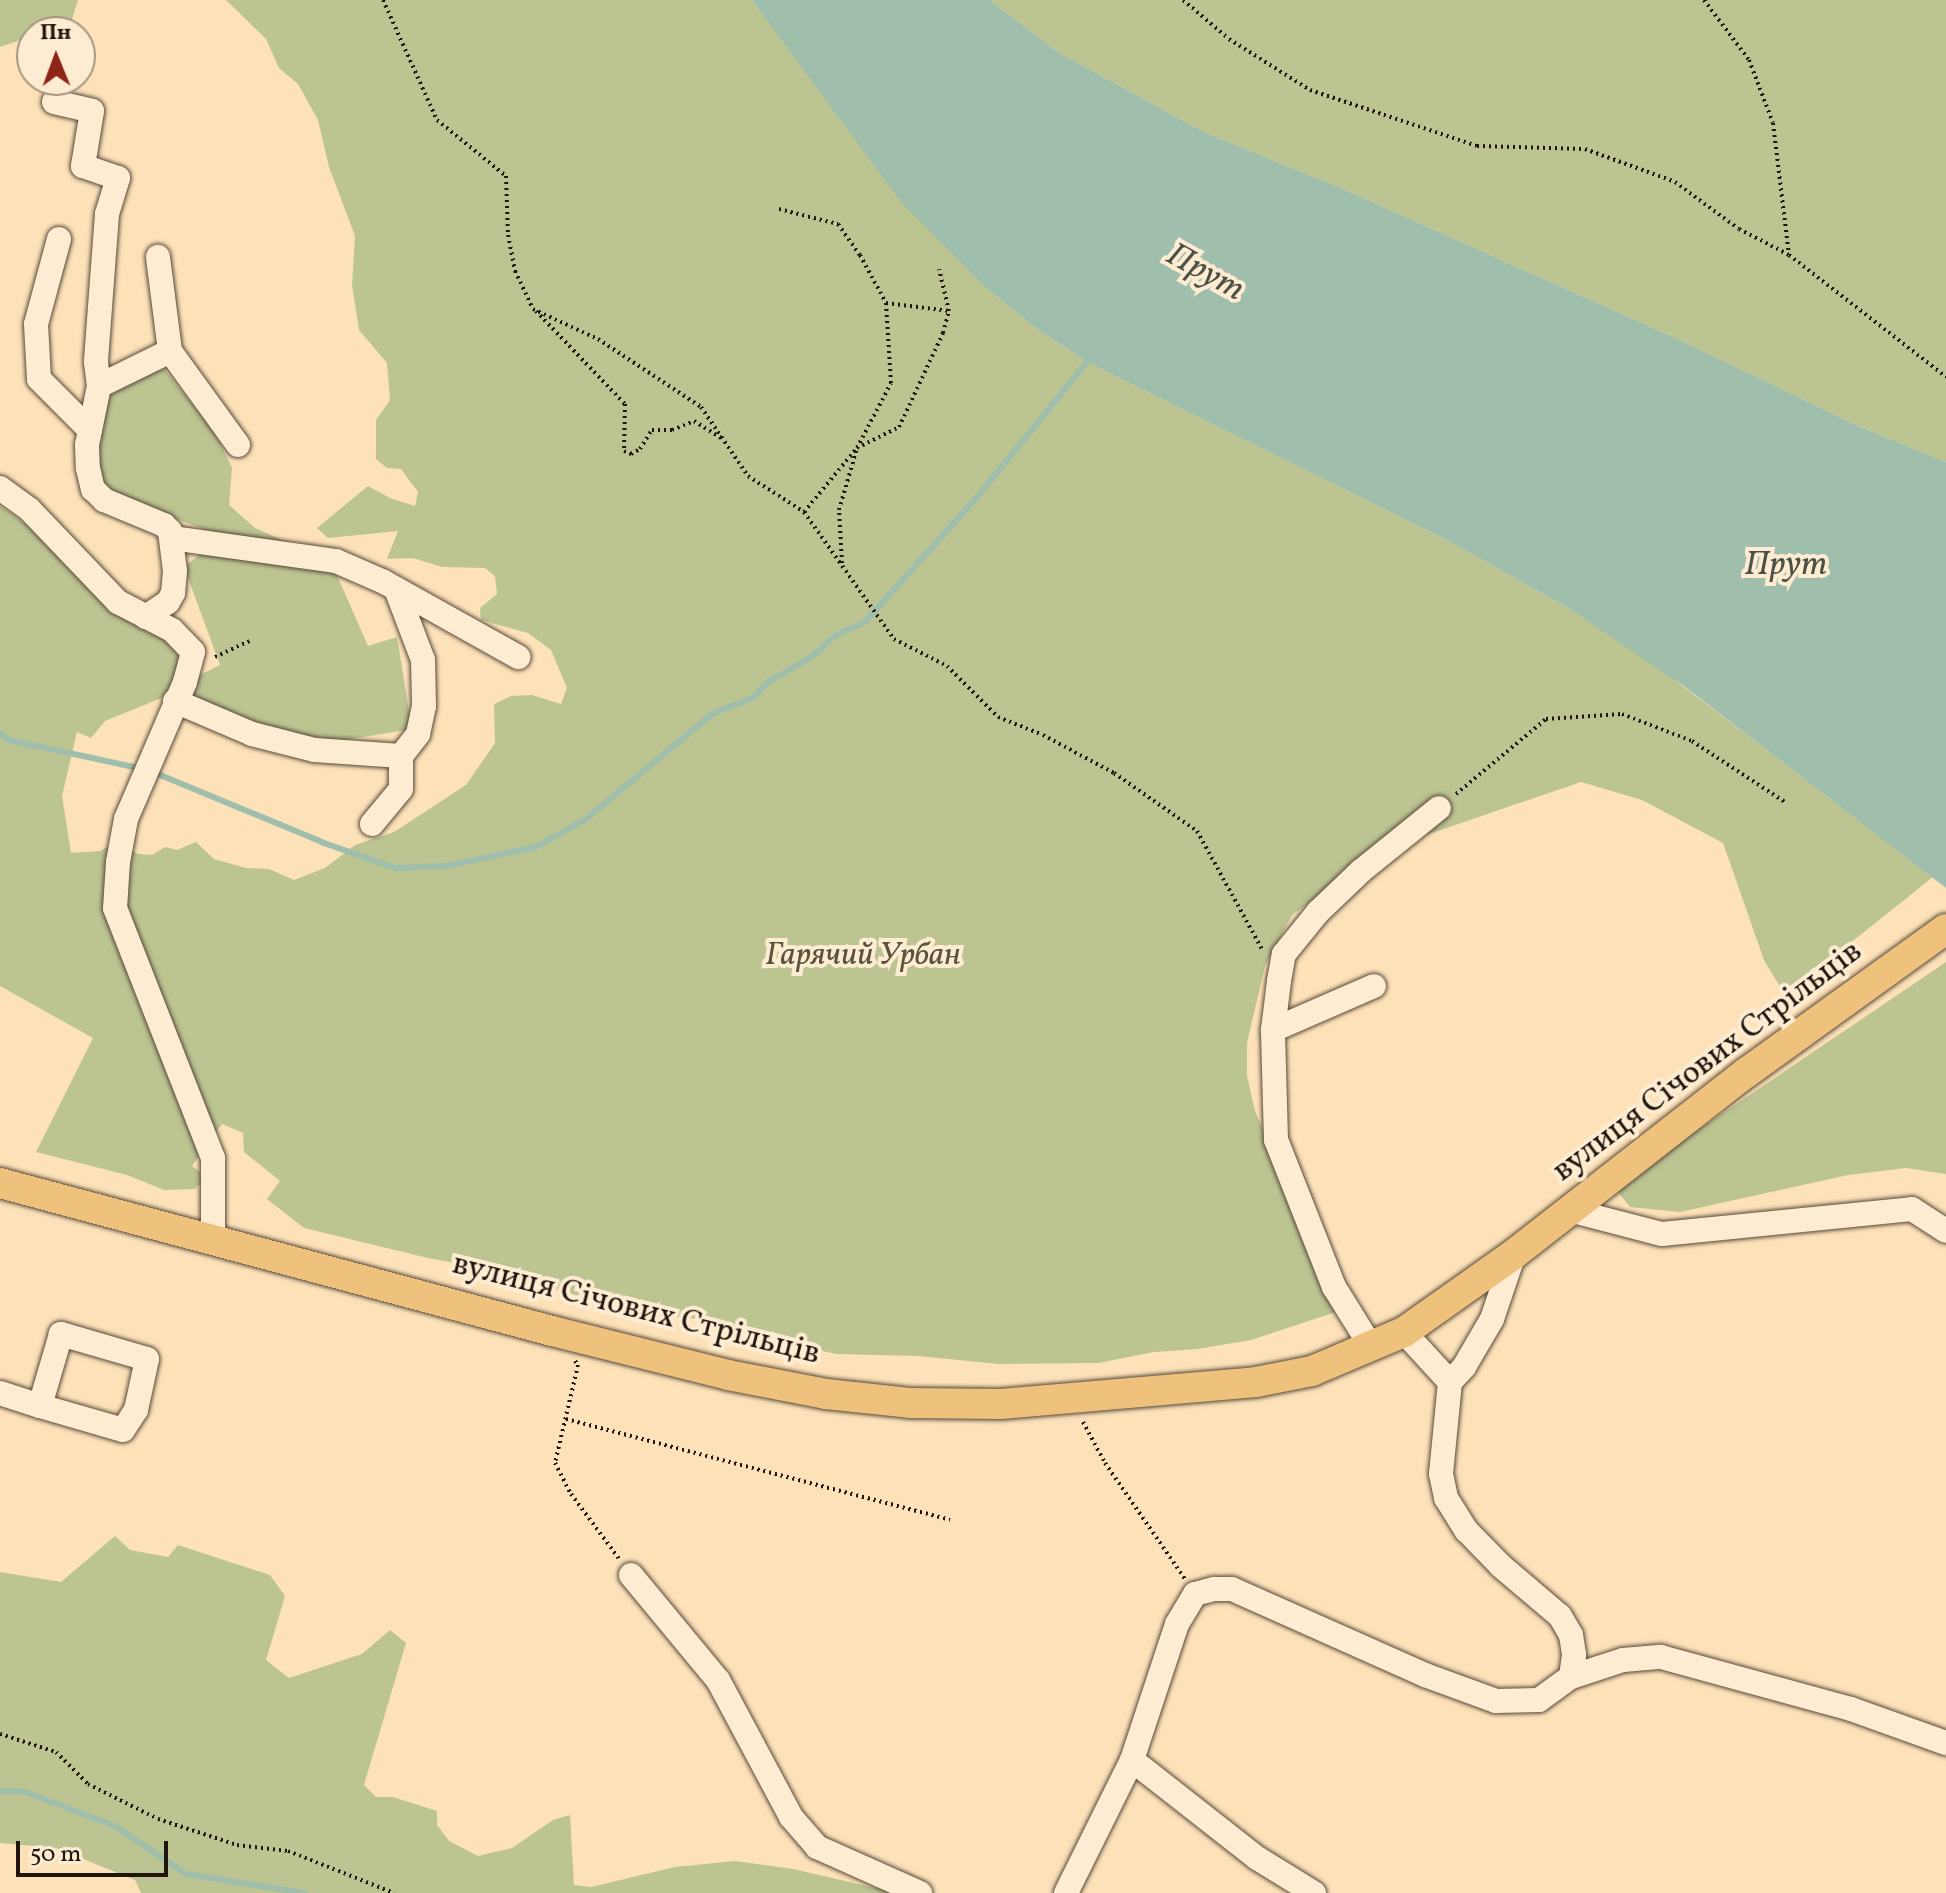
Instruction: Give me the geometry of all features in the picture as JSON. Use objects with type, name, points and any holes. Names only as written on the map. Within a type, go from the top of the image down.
[{"type":"main road","name":"вулиця Січових Стрільців","points":[[0,1183],[552,1331],[728,1375],[826,1394],[910,1403],[1001,1404],[1256,1382],[1312,1371],[1404,1332],[1514,1254],[1746,1073],[1946,929]]},
{"type":"street","points":[[54,102],[92,111],[83,166],[118,178],[107,214],[96,362],[99,386],[87,445],[93,489],[104,500],[164,525],[172,538],[173,593],[168,602],[146,617]]},
{"type":"street","points":[[59,239],[36,324],[39,379],[90,430]]},
{"type":"street","points":[[158,257],[170,351],[238,445]]},
{"type":"street","points":[[99,386],[170,351]]},
{"type":"street","points":[[0,488],[29,509],[118,602],[172,630],[193,652],[185,682],[154,761],[126,819],[118,862],[115,908],[213,1158],[213,1239]]},
{"type":"street","points":[[172,538],[336,561],[396,589],[518,657]]},
{"type":"street","points":[[372,824],[401,789],[401,756],[418,734],[424,706],[423,660],[396,589]]},
{"type":"street","points":[[175,701],[252,734],[315,750],[401,756]]},
{"type":"street","points":[[1372,1348],[1334,1287],[1276,1140],[1273,1030],[1279,981],[1284,954],[1318,912],[1361,871],[1439,808]]},
{"type":"street","points":[[1273,1030],[1374,986]]},
{"type":"street","points":[[1569,1210],[1662,1234],[1912,1209],[1946,1231]]},
{"type":"street","points":[[1514,1254],[1492,1319],[1464,1367],[1450,1382],[1441,1474],[1446,1498],[1467,1531],[1501,1566],[1560,1616],[1571,1635],[1574,1655],[1571,1677]]},
{"type":"street","points":[[1404,1332],[1450,1382]]},
{"type":"street","points":[[0,1393],[40,1406],[123,1430],[136,1410],[147,1359],[61,1334],[40,1406]]},
{"type":"street","points":[[631,1575],[718,1680],[791,1817],[817,1847],[920,1893]]},
{"type":"street","points":[[1066,1893],[1132,1760],[1177,1624],[1195,1594],[1232,1589],[1425,1675],[1496,1701],[1539,1700],[1571,1677],[1623,1660],[1661,1657],[1851,1709],[1946,1743]]},
{"type":"street","points":[[1132,1760],[1257,1858],[1314,1893]]},
{"type":"path","points":[[383,0],[437,120],[506,176],[508,235],[515,271],[533,309],[625,404],[624,451],[631,454],[640,449],[652,430],[672,430],[694,421],[723,439]]},
{"type":"path","points":[[1183,0],[1229,39],[1310,90],[1477,146],[1585,149],[1675,182],[1739,229],[1789,255],[1946,377]]},
{"type":"path","points":[[1704,0],[1749,60],[1773,123],[1789,255]]},
{"type":"path","points":[[779,209],[838,224],[860,255],[886,303],[891,383],[857,448],[839,510],[842,566]]},
{"type":"path","points":[[804,512],[857,448],[899,427],[943,333],[949,311],[939,269]]},
{"type":"path","points":[[886,303],[949,311]]},
{"type":"path","points":[[533,309],[598,339],[701,407],[748,476],[804,512],[894,639],[947,666],[998,717],[1043,735],[1114,773],[1197,831],[1279,981]]},
{"type":"path","points":[[193,652],[217,657],[249,641]]},
{"type":"path","points":[[1439,808],[1546,719],[1622,714],[1692,741],[1785,802]]},
{"type":"path","points":[[552,1331],[578,1365],[555,1463],[571,1494],[631,1575]]},
{"type":"path","points":[[1081,1418],[1105,1463],[1195,1594]]},
{"type":"path","points":[[566,1419],[950,1520]]},
{"type":"path","points":[[0,1734],[56,1752],[88,1784],[158,1819],[237,1845],[288,1851],[394,1893]]},
{"type":"green space","points":[[0,0],[78,0],[73,16],[16,16],[16,42],[0,47]]},
{"type":"green space","name":"Гарячий Урбан","points":[[226,0],[752,0],[986,288],[1038,330],[1087,362],[1449,541],[1570,609],[1634,649],[1933,877],[1785,995],[1764,960],[1723,843],[1642,800],[1581,782],[1406,842],[1386,867],[1320,895],[1292,915],[1265,966],[1247,1043],[1247,1076],[1255,1111],[1271,1148],[1290,1208],[1336,1312],[1251,1340],[1197,1349],[1154,1352],[1098,1363],[999,1364],[918,1356],[837,1354],[749,1336],[697,1319],[623,1311],[510,1273],[428,1258],[304,1228],[267,1199],[280,1181],[244,1152],[243,1133],[222,1124],[192,1166],[200,1172],[201,1183],[195,1189],[164,1190],[127,1175],[36,1152],[93,1038],[0,986],[0,506],[47,539],[113,612],[167,641],[183,661],[180,677],[164,697],[105,721],[91,738],[77,732],[62,796],[71,853],[100,851],[115,842],[138,854],[152,855],[165,847],[177,850],[196,842],[214,859],[246,868],[269,869],[294,880],[325,868],[355,845],[394,832],[466,785],[495,743],[494,704],[511,696],[532,695],[561,704],[567,688],[551,650],[528,633],[481,620],[480,608],[497,594],[495,576],[485,568],[442,567],[413,558],[387,559],[398,531],[328,538],[317,528],[368,486],[390,498],[415,506],[418,492],[401,469],[387,468],[376,459],[376,420],[390,400],[387,363],[359,330],[352,285],[355,236],[329,167],[318,120],[298,84],[279,68],[266,39]]},
{"type":"green space","points":[[990,0],[1946,0],[1946,462],[1856,425],[1682,341],[1341,188],[1204,132],[1058,52]]},
{"type":"green space","points":[[164,369],[215,432],[232,468],[229,505],[255,528],[310,552],[244,544],[117,497],[101,484],[95,462],[101,419],[111,393],[133,377]]},
{"type":"green space","points":[[203,552],[333,566],[368,646],[397,637],[412,729],[314,745],[189,703],[192,679],[220,665],[184,567]]},
{"type":"green space","points":[[1946,962],[1946,1174],[1906,1168],[1848,1175],[1680,1212],[1630,1207],[1614,1187]]},
{"type":"green space","points":[[115,1536],[130,1550],[168,1557],[178,1545],[270,1575],[285,1596],[266,1660],[289,1678],[362,1654],[390,1630],[406,1643],[364,1785],[376,1797],[393,1797],[437,1811],[437,1825],[449,1841],[478,1856],[512,1848],[553,1820],[570,1815],[574,1885],[591,1887],[675,1867],[735,1861],[793,1869],[897,1893],[141,1893],[135,1880],[56,1848],[0,1843],[0,1572],[61,1582]]},
{"type":"water","name":"Прут","points":[[752,0],[990,0],[1058,52],[1204,132],[1341,188],[1682,341],[1856,425],[1946,462],[1946,888],[1685,687],[1570,609],[1449,541],[1087,362],[1038,330],[986,288],[901,202]]},
{"type":"waterway","points":[[153,772],[324,843],[395,868],[446,866],[536,847],[586,819],[712,714],[754,697],[768,682],[810,658],[836,635],[865,622],[978,496],[1091,357]]},
{"type":"waterway","points":[[0,733],[9,740],[143,769]]},
{"type":"waterway","points":[[0,1791],[25,1792],[115,1826],[186,1874],[305,1893]]}]
